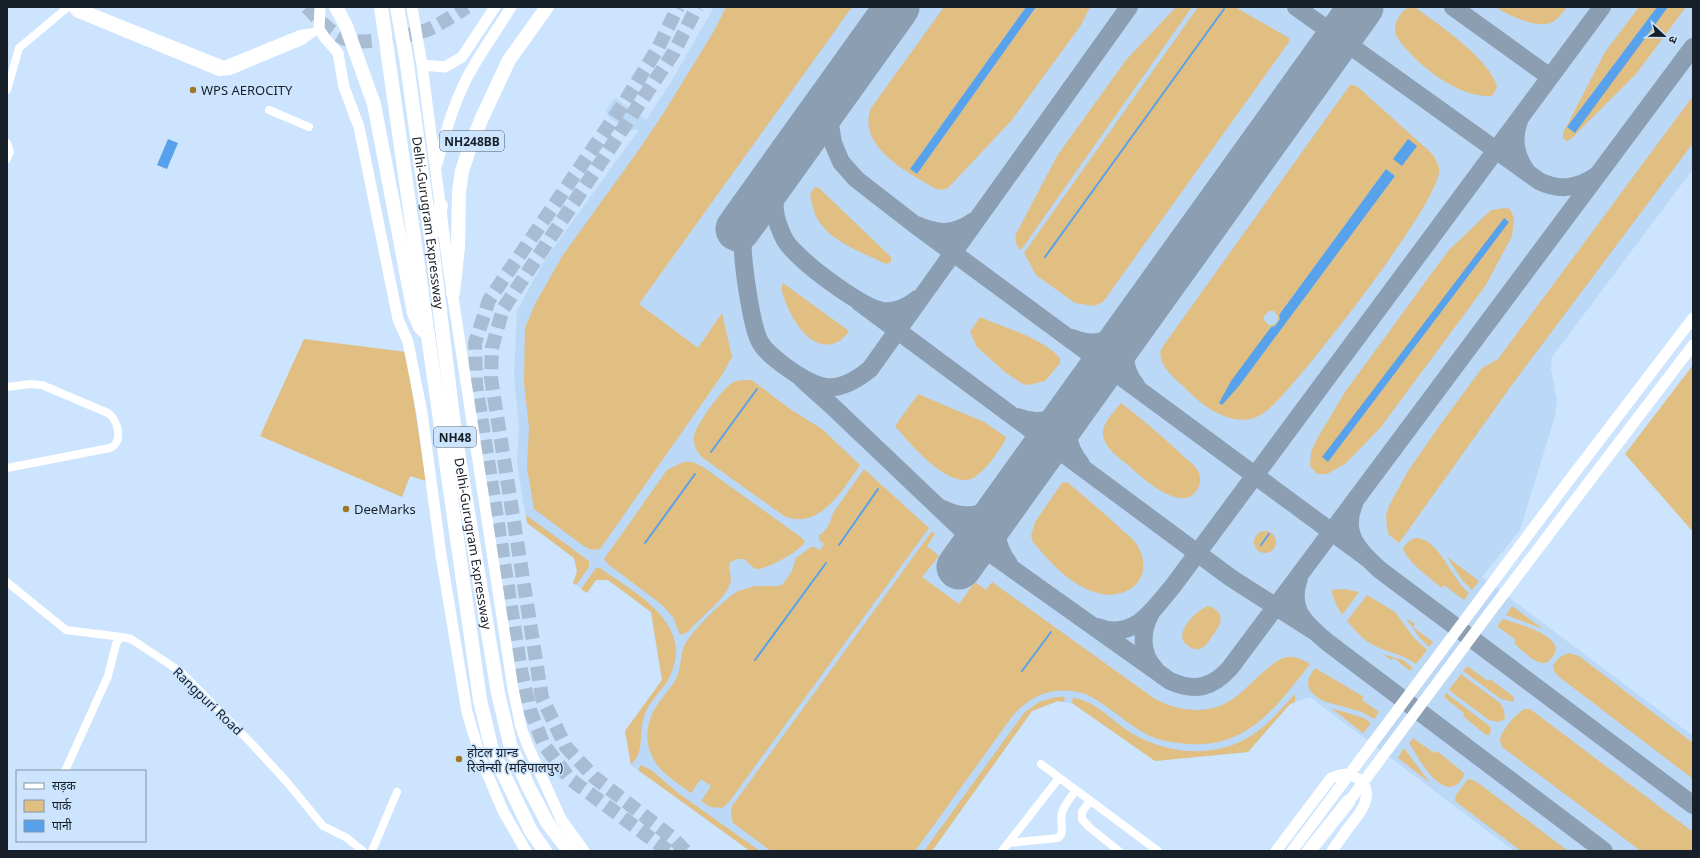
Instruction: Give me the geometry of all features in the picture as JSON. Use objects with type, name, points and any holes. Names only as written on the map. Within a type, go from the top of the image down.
[{"type":"highway","points":[[336,7],[346,26],[374,104],[414,313],[420,327],[428,335]]},
{"type":"highway","name":"Delhi-Gurugram Expressway","points":[[380,7],[480,700],[492,750],[531,831],[545,851]]},
{"type":"highway","name":"Delhi-Gurugram Expressway","points":[[397,7],[406,57],[431,238],[455,433],[498,693],[510,744],[527,784],[547,822],[569,851]]},
{"type":"highway","name":"NH248BB","points":[[452,286],[458,247],[459,192],[462,171],[469,150],[481,120],[509,60],[547,7]]},
{"type":"highway","points":[[431,238],[441,206]]},
{"type":"highway","points":[[434,261],[452,286]]},
{"type":"highway","points":[[1310,851],[1348,802]]},
{"type":"main road","points":[[320,7],[317,30],[338,53],[344,87],[359,127],[363,143],[398,319],[408,342],[422,413],[441,555],[467,712],[480,758],[503,811],[524,850]]},
{"type":"main road","points":[[412,7],[422,65],[452,286],[518,715],[527,744],[555,808],[567,828],[584,851]]},
{"type":"main road","points":[[422,65],[446,67],[462,57],[495,7]]},
{"type":"main road","points":[[436,170],[447,127],[472,67],[511,7]]},
{"type":"main road","points":[[440,312],[452,286]]},
{"type":"main road","points":[[1292,851],[1693,318]]},
{"type":"main road","points":[[1318,851],[1348,802],[1483,620],[1693,345]]},
{"type":"main road","points":[[1276,851],[1332,778],[1340,774],[1346,774],[1359,779],[1364,786],[1366,804],[1361,813],[1332,851]]},
{"type":"street","points":[[7,90],[19,48],[70,7],[76,13],[219,72],[230,72],[302,41],[317,30]]},
{"type":"street","points":[[79,7],[224,65],[300,34],[317,30]]},
{"type":"street","points":[[269,110],[309,127]]},
{"type":"street","points":[[7,143],[10,152],[7,159]]},
{"type":"street","points":[[7,387],[30,384],[42,385],[108,413],[117,423],[118,440],[116,444],[110,448],[7,468]]},
{"type":"street","name":"Rangpuri Road","points":[[7,582],[66,630],[120,637],[122,636],[136,641],[181,672],[244,735],[286,781],[321,825],[350,840],[363,851]]},
{"type":"street","points":[[65,770],[108,676],[116,644],[120,637]]},
{"type":"street","points":[[1041,764],[1158,851]]},
{"type":"street","points":[[1002,851],[1059,778]]},
{"type":"street","points":[[1008,843],[1058,838],[1062,832],[1062,811],[1076,790]]},
{"type":"street","points":[[372,851],[397,792]]},
{"type":"street","points":[[1090,800],[1082,812],[1082,819],[1088,827],[1119,851]]},
{"type":"shaded area","points":[[714,7],[1693,7],[1693,169],[1552,357],[1551,369],[1557,401],[1555,416],[1520,530],[1482,577],[1693,736],[1693,851],[1514,851],[1310,697],[1290,704],[1248,752],[1155,761],[1074,704],[1058,701],[1032,711],[932,851],[750,851],[631,765],[625,731],[662,680],[651,612],[608,580],[596,580],[587,593],[573,583],[577,571],[574,558],[527,523],[517,464],[519,425],[514,376],[517,311],[544,261],[638,131],[636,129],[628,131],[608,116],[606,110],[615,98],[646,120],[671,82]]},
{"type":"green space","points":[[726,7],[852,7],[639,304],[698,348],[722,313],[732,357],[722,375],[600,549],[593,550],[585,547],[534,509],[527,468],[529,428],[524,382],[525,328],[535,304],[563,255],[663,114],[714,31]]},
{"type":"green space","points":[[944,7],[1026,7],[910,169],[917,174],[1036,7],[1090,7],[1081,25],[1011,121],[949,187],[943,190],[936,189],[925,183],[900,167],[888,157],[878,147],[871,135],[868,122],[871,108]]},
{"type":"green space","points":[[1176,7],[1192,7],[1021,250],[1016,243],[1016,234],[1057,156],[1126,60]]},
{"type":"green space","points":[[1198,7],[1235,7],[1289,38],[1289,42],[1103,302],[1094,306],[1075,303],[1036,275],[1024,253]]},
{"type":"green space","points":[[1411,7],[1416,8],[1450,33],[1485,65],[1497,87],[1492,96],[1481,96],[1457,88],[1435,75],[1408,51],[1399,40],[1395,32],[1395,28],[1402,13]]},
{"type":"green space","points":[[1495,7],[1514,7],[1517,9],[1519,7],[1567,7],[1554,21],[1548,24],[1540,24],[1524,21]]},
{"type":"green space","points":[[1639,7],[1657,7],[1567,127],[1574,132],[1668,7],[1686,7],[1636,74],[1571,139],[1566,141],[1563,138],[1563,133],[1605,52]]},
{"type":"green space","points":[[1350,85],[1358,87],[1433,156],[1439,168],[1435,185],[1420,213],[1370,286],[1341,324],[1314,359],[1269,409],[1257,417],[1245,420],[1225,417],[1207,407],[1167,370],[1160,355],[1161,349]],"holes":[[[1386,169],[1395,176],[1239,386],[1270,327],[1275,326],[1280,319],[1279,315]],[[1269,311],[1274,311],[1278,317],[1273,325],[1269,325],[1264,320],[1264,316]]]},
{"type":"green space","points":[[1693,96],[1693,143],[1514,382],[1399,543],[1389,535],[1386,515],[1390,504],[1408,471],[1482,368],[1498,359]]},
{"type":"green space","points":[[815,187],[819,188],[891,257],[891,262],[886,264],[847,246],[830,234],[814,212],[810,194]]},
{"type":"green space","points":[[1505,208],[1510,209],[1514,218],[1512,236],[1486,285],[1381,427],[1345,464],[1327,474],[1317,474],[1310,466],[1311,452],[1345,392],[1448,251],[1491,210]],"holes":[[[1509,222],[1328,462],[1323,457]]]},
{"type":"green space","points":[[783,283],[849,331],[841,340],[826,345],[818,343],[810,338],[797,325],[788,308],[782,292]]},
{"type":"green space","points":[[980,317],[1023,334],[1043,344],[1060,358],[1060,363],[1045,381],[1029,385],[1023,384],[1006,373],[977,347],[970,332]]},
{"type":"green space","points":[[304,339],[406,352],[426,481],[410,476],[402,497],[260,436]]},
{"type":"green space","points":[[1693,365],[1693,532],[1625,454]]},
{"type":"green space","points":[[752,380],[790,409],[822,429],[860,465],[838,496],[819,513],[809,518],[797,519],[784,516],[703,458],[696,448],[694,436],[696,431],[704,416],[716,400],[732,383]]},
{"type":"green space","points":[[918,394],[984,422],[1006,437],[992,460],[975,477],[965,480],[954,478],[942,472],[931,464],[895,426]]},
{"type":"green space","points":[[1121,403],[1159,434],[1197,469],[1200,484],[1193,495],[1184,498],[1175,497],[1153,486],[1109,448],[1104,439],[1103,430],[1109,417]]},
{"type":"green space","points":[[683,462],[693,462],[703,467],[802,538],[805,542],[796,551],[774,564],[760,569],[755,569],[744,559],[738,559],[730,562],[729,568],[731,581],[723,597],[688,632],[680,635],[673,617],[661,604],[608,564],[604,559],[667,470]]},
{"type":"green space","points":[[864,469],[929,528],[729,802],[722,808],[710,807],[701,801],[711,786],[701,779],[691,793],[664,773],[654,760],[648,744],[647,736],[648,725],[652,714],[676,679],[679,672],[683,649],[697,628],[704,620],[738,591],[755,586],[779,586],[783,584],[792,571],[796,558],[811,547],[820,550],[824,544],[819,540],[819,535],[826,529],[833,513]]},
{"type":"green space","points":[[1067,482],[1101,510],[1137,545],[1142,557],[1143,568],[1141,577],[1135,585],[1127,591],[1117,594],[1106,594],[1094,592],[1085,588],[1060,571],[1033,542],[1031,536],[1035,522],[1062,483]]},
{"type":"green space","points":[[526,515],[589,561],[589,567],[576,585],[573,583],[577,571],[574,558],[527,523]]},
{"type":"green space","points":[[932,531],[935,534],[927,546],[939,556],[922,577],[959,604],[975,582],[986,590],[992,582],[1155,699],[1163,703],[1190,710],[1217,707],[1235,697],[1280,660],[1287,657],[1293,657],[1310,664],[1273,709],[1259,721],[1244,732],[1228,739],[1210,744],[1184,744],[1169,742],[1150,736],[1086,694],[1065,691],[1047,693],[1030,700],[1014,714],[915,851],[771,851],[733,823],[731,813],[732,806]]},
{"type":"green space","points":[[1261,531],[1269,531],[1276,538],[1276,546],[1269,553],[1261,553],[1254,546],[1254,538]]},
{"type":"green space","points":[[1417,538],[1425,540],[1439,552],[1457,579],[1469,593],[1464,600],[1444,585],[1442,588],[1420,570],[1405,553],[1403,548],[1409,541]]},
{"type":"green space","points":[[1447,557],[1479,581],[1472,590],[1462,580]]},
{"type":"green space","points":[[596,568],[600,568],[644,599],[658,612],[668,625],[675,640],[676,657],[670,676],[646,711],[642,723],[639,751],[631,765],[625,731],[662,680],[651,612],[608,580],[596,580],[587,593],[581,589]]},
{"type":"green space","points":[[1345,589],[1359,592],[1342,615],[1331,590]]},
{"type":"green space","points":[[1367,595],[1395,612],[1414,638],[1427,650],[1416,664],[1369,643],[1347,621]]},
{"type":"green space","points":[[1209,606],[1219,613],[1219,625],[1205,646],[1200,649],[1189,647],[1183,639],[1182,634],[1184,628],[1193,616]]},
{"type":"green space","points":[[1512,606],[1543,629],[1506,615]]},
{"type":"green space","points":[[1406,618],[1415,624],[1413,627],[1433,642],[1429,647],[1419,637]]},
{"type":"green space","points":[[1503,619],[1532,629],[1551,640],[1555,647],[1554,654],[1546,663],[1533,659],[1514,643],[1516,640],[1497,626]]},
{"type":"green space","points":[[1569,653],[1579,656],[1693,743],[1693,779],[1558,676],[1554,671],[1553,665],[1560,657]]},
{"type":"green space","points":[[1383,654],[1403,660],[1413,668],[1410,671],[1394,658],[1391,660]]},
{"type":"green space","points":[[1467,666],[1488,681],[1490,679],[1514,697],[1514,702],[1501,699],[1463,671]]},
{"type":"green space","points":[[1315,668],[1364,697],[1362,700],[1379,712],[1374,719],[1362,712],[1323,701],[1313,694],[1308,687],[1308,683],[1309,678]]},
{"type":"green space","points":[[1461,674],[1500,703],[1504,710],[1505,719],[1498,722],[1489,720],[1449,690]]},
{"type":"green space","points":[[1446,693],[1487,724],[1491,728],[1490,735],[1486,735],[1463,716],[1464,713],[1444,697]]},
{"type":"green space","points":[[1295,694],[1295,702],[1290,704],[1248,752],[1155,761],[1072,703],[1073,698],[1087,702],[1101,710],[1125,729],[1158,745],[1176,750],[1195,751],[1213,750],[1231,746],[1248,738],[1263,727]]},
{"type":"green space","points":[[1056,697],[1065,697],[1064,702],[1058,701],[1032,711],[932,851],[924,851],[1024,713],[1039,702]]},
{"type":"green space","points":[[1331,708],[1364,718],[1371,723],[1363,733]]},
{"type":"green space","points":[[1525,709],[1530,709],[1693,832],[1693,851],[1641,851],[1502,747],[1500,737],[1502,733],[1514,718]]},
{"type":"green space","points":[[1413,738],[1434,753],[1437,751],[1464,773],[1463,778],[1459,783],[1449,787],[1442,785],[1435,780],[1409,743]]},
{"type":"green space","points":[[1404,748],[1430,783],[1398,758]]},
{"type":"green space","points":[[641,765],[651,770],[678,793],[760,851],[750,851],[638,770]]},
{"type":"green space","points":[[1468,779],[1481,785],[1568,851],[1521,851],[1455,801],[1456,795]]},
{"type":"water","points":[[1026,7],[1036,7],[917,174],[910,169]]},
{"type":"water","points":[[1657,7],[1668,7],[1575,133],[1567,127]]},
{"type":"water","points":[[168,139],[178,143],[167,169],[157,165]]},
{"type":"water","points":[[1408,139],[1417,146],[1402,166],[1393,159]]},
{"type":"water","points":[[1386,169],[1395,176],[1239,386],[1222,405],[1219,403],[1231,381],[1271,327],[1275,326],[1280,319],[1279,315]]},
{"type":"water","points":[[1504,218],[1509,222],[1328,462],[1322,457]]},
{"type":"waterway","points":[[1045,257],[1224,9]]},
{"type":"waterway","points":[[711,452],[757,389]]},
{"type":"waterway","points":[[645,543],[695,474]]},
{"type":"waterway","points":[[839,545],[878,489]]},
{"type":"waterway","points":[[1261,545],[1269,534]]},
{"type":"waterway","points":[[755,660],[826,563]]},
{"type":"waterway","points":[[1022,671],[1051,632]]},
{"type":"taxiway","points":[[751,211],[743,234],[747,290],[753,321],[760,342],[765,350],[798,375],[818,385],[838,387],[858,378],[870,369],[1129,7]]},
{"type":"taxiway","points":[[1296,7],[1539,181],[1554,186],[1568,187],[1582,184],[1596,176]]},
{"type":"taxiway","points":[[1453,7],[1550,77]]},
{"type":"taxiway","points":[[1097,627],[1110,630],[1122,630],[1132,627],[1149,614],[1173,586],[1602,7]]},
{"type":"taxiway","points":[[802,379],[976,543],[1170,681],[1195,687],[1210,684],[1217,680],[1230,668],[1693,47]]},
{"type":"taxiway","points":[[838,90],[833,104],[830,125],[833,143],[841,162],[856,179],[914,224],[930,230],[945,232],[952,231],[966,226],[974,221]]},
{"type":"taxiway","points":[[1519,121],[1516,134],[1516,148],[1520,160],[1527,172]]},
{"type":"taxiway","points":[[778,173],[774,201],[777,222],[786,242],[792,250],[824,277],[862,303],[874,308],[883,311],[897,310],[905,307],[917,299]]},
{"type":"taxiway","points":[[914,224],[1367,558]]},
{"type":"taxiway","points":[[859,302],[1231,578],[1317,633]]},
{"type":"taxiway","points":[[1133,325],[1127,341],[1125,356],[1128,371],[1136,385]]},
{"type":"taxiway","points":[[1072,338],[1089,342],[1104,341],[1111,339],[1132,326]]},
{"type":"taxiway","points":[[1077,402],[1071,418],[1068,433],[1071,448],[1081,464]]},
{"type":"taxiway","points":[[1017,417],[1025,420],[1041,421],[1056,417],[1070,409],[1076,403]]},
{"type":"taxiway","points":[[943,509],[961,515],[978,514],[994,508],[1009,497]]},
{"type":"taxiway","points":[[1005,502],[999,518],[997,534],[1000,549],[1009,564]]},
{"type":"taxiway","points":[[1354,504],[1350,524],[1351,533],[1360,549],[1380,570],[1693,805]]},
{"type":"taxiway","points":[[1299,578],[1296,589],[1297,607],[1306,622],[1319,635],[1604,851]]},
{"type":"taxiway","points":[[1151,613],[1145,627],[1144,642],[1147,656],[1155,669]]},
{"type":"runway","points":[[738,229],[897,7]]},
{"type":"runway","points":[[959,567],[1361,7]]},
{"type":"tunnel","points":[[307,7],[334,33],[345,39],[353,41],[374,41],[409,35],[427,30],[467,7]]},
{"type":"tunnel","points":[[668,851],[570,779],[544,745],[530,710],[521,670],[476,384],[475,343],[489,300],[624,103],[658,48],[678,7]]},
{"type":"tunnel","points":[[685,851],[673,838],[594,777],[566,747],[542,698],[491,378],[492,348],[503,309],[674,52],[697,7]]},
{"type":"place","name":"WPS AEROCITY","points":[[193,90]]},
{"type":"place","name":"DeeMarks","points":[[346,509]]},
{"type":"place","name":"होटल ग्रान्ड रिजेन्सी (महिपालपुर)","points":[[459,759]]}]
